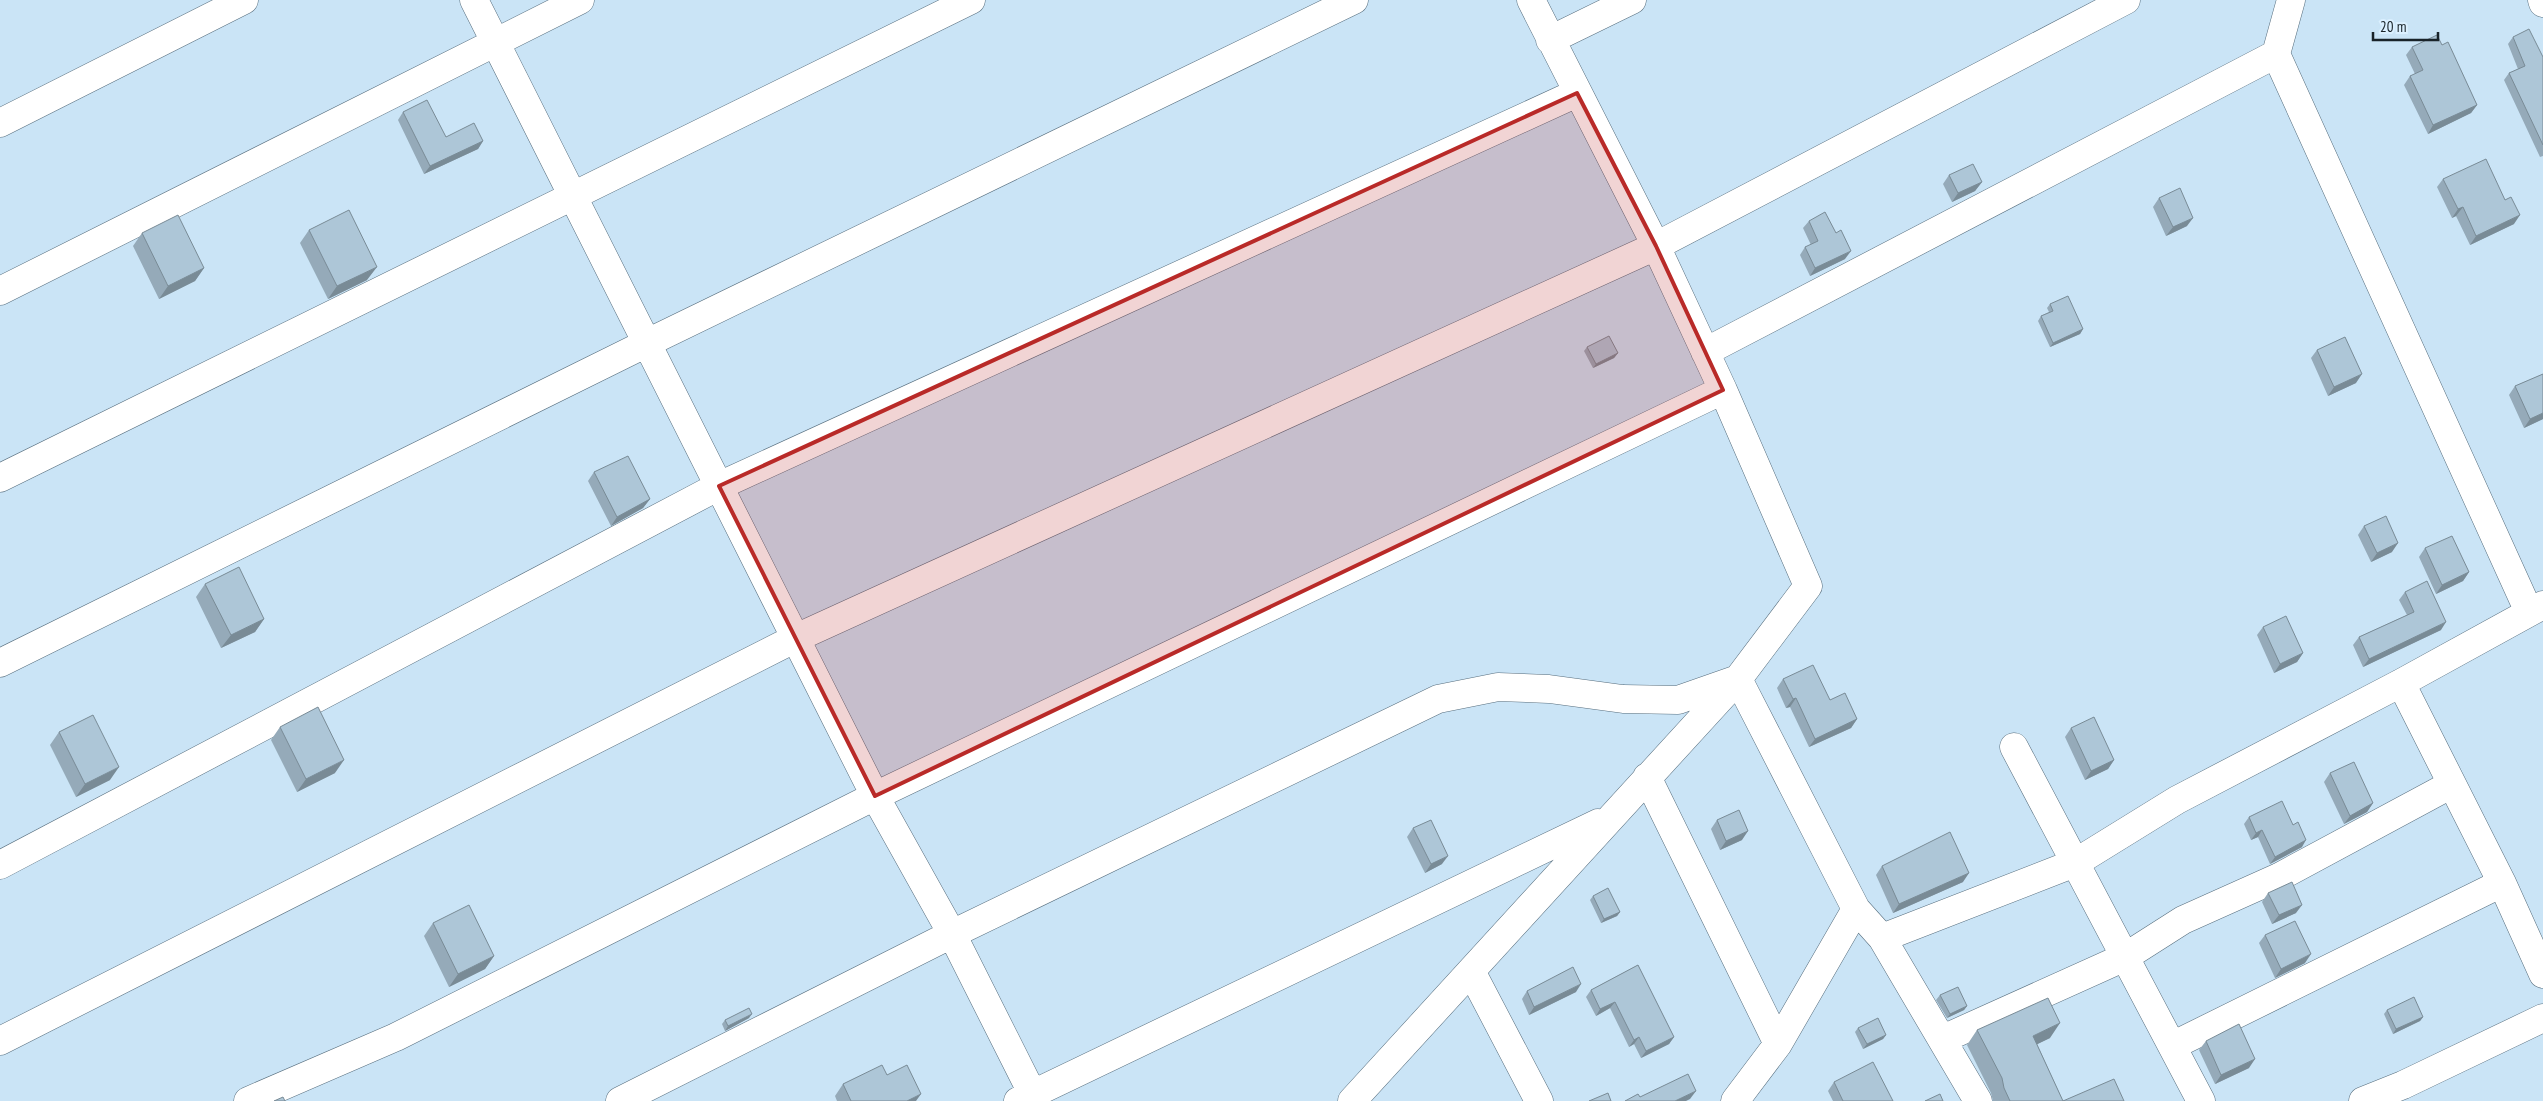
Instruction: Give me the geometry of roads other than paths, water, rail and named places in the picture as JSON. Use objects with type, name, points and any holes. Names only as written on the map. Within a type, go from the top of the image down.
[{"type":"street","points":[[0,123],[244,0]]},
{"type":"street","points":[[474,0],[875,796],[952,934],[1029,1099],[1610,817]]},
{"type":"street","points":[[0,292],[580,0]]},
{"type":"street","points":[[0,478],[972,0]]},
{"type":"street","points":[[0,663],[647,343],[1354,0]]},
{"type":"street","points":[[1352,1101],[1738,679],[1808,586],[1723,390],[1656,246],[1576,93],[1531,0]]},
{"type":"street","points":[[1550,40],[1632,0]]},
{"type":"street","points":[[0,1041],[796,638],[1656,246],[2126,0]]},
{"type":"street","points":[[1882,938],[2075,863],[2177,800],[2401,683],[2536,608],[2276,54],[2291,0]]},
{"type":"street","points":[[1705,352],[2276,54]]},
{"type":"street","points":[[0,865],[719,486],[1576,93]]},
{"type":"street","points":[[248,1101],[396,1038],[875,796],[1723,390]]},
{"type":"street","points":[[1738,679],[1856,909],[1882,938],[1943,1038],[1978,1101]]},
{"type":"street","points":[[620,1101],[952,934],[1438,699],[1498,686],[1549,689],[1623,699],[1678,700],[1738,679]]},
{"type":"street","points":[[2401,683],[2502,883],[2543,974]]},
{"type":"street","points":[[2014,747],[2202,1101]]},
{"type":"street","points":[[1647,777],[1778,1044]]},
{"type":"street","points":[[1943,1038],[2125,957],[2183,920],[2279,877],[2452,784]]},
{"type":"street","points":[[2172,1046],[2502,883]]},
{"type":"street","points":[[1735,1101],[1778,1044],[1856,909]]},
{"type":"street","points":[[1471,971],[1540,1101]]},
{"type":"street","points":[[2363,1101],[2403,1085],[2543,1018]]}]
